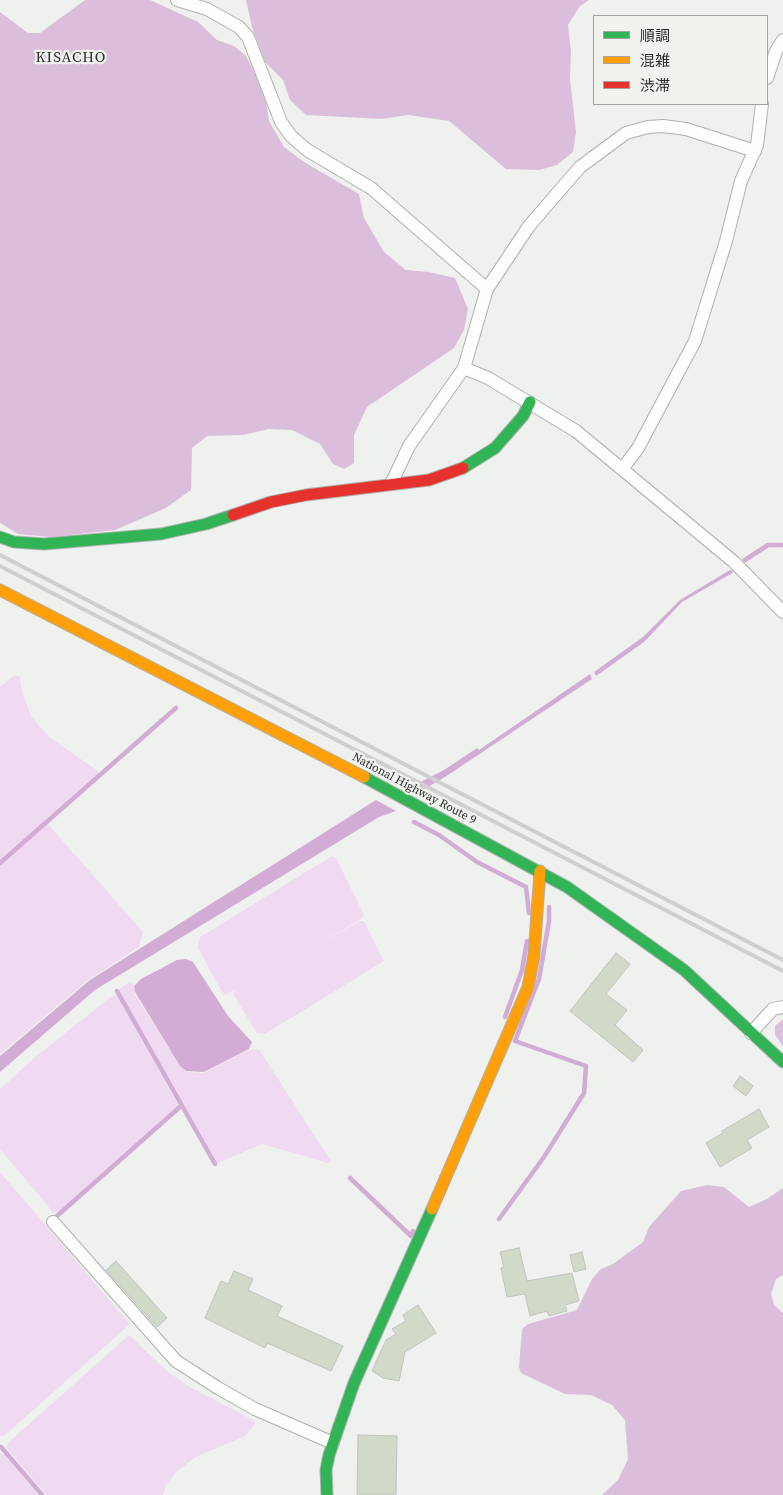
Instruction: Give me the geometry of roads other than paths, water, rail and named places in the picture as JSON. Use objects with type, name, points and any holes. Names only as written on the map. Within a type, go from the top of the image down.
[{"type":"main road","points":[[0,537],[14,542],[44,544],[161,534],[206,524],[271,502],[429,480],[455,471],[480,459],[508,434],[530,402]]},
{"type":"main road","name":"National Highway Route 9","points":[[0,590],[418,805],[540,871],[600,909],[684,970],[783,1062]]},
{"type":"main road","points":[[327,1495],[326,1470],[333,1443],[354,1383],[528,987],[534,955],[540,871]]},
{"type":"street","points":[[177,0],[207,9],[239,27],[248,37],[281,122],[291,136],[306,150],[371,188],[487,289]]},
{"type":"street","points":[[768,75],[776,51],[783,40]]},
{"type":"street","points":[[623,468],[638,448],[692,351],[726,241],[741,181],[755,151],[762,105]]},
{"type":"street","points":[[391,484],[409,446],[464,368],[487,289],[529,226],[566,180],[596,153],[626,133],[636,129],[663,126],[686,129],[755,151]]},
{"type":"street","points":[[464,368],[488,378],[576,431],[623,468],[734,562],[783,612]]},
{"type":"street","points":[[751,1033],[773,1008],[783,1007]]},
{"type":"street","points":[[53,1222],[176,1361],[255,1409],[333,1443]]},
{"type":"waterway","points":[[745,560],[768,545],[783,545]]},
{"type":"waterway","points":[[0,863],[176,708]]},
{"type":"waterway","points":[[414,822],[439,835],[477,862],[526,887],[529,913]]},
{"type":"waterway","points":[[499,1219],[544,1157],[584,1093],[586,1066],[515,1041],[539,979],[549,921],[549,907]]},
{"type":"waterway","points":[[505,1017],[522,970],[527,941]]},
{"type":"waterway","points":[[117,991],[215,1164]]},
{"type":"waterway","points":[[57,1216],[181,1106]]},
{"type":"waterway","points":[[350,1178],[411,1236],[413,1231]]},
{"type":"waterway","points":[[1,1447],[42,1495]]},
{"type":"railway","points":[[0,555],[783,960]]},
{"type":"railway","points":[[0,566],[783,971]]},
{"type":"district","name":"KISACHO","points":[[71,58]]}]
